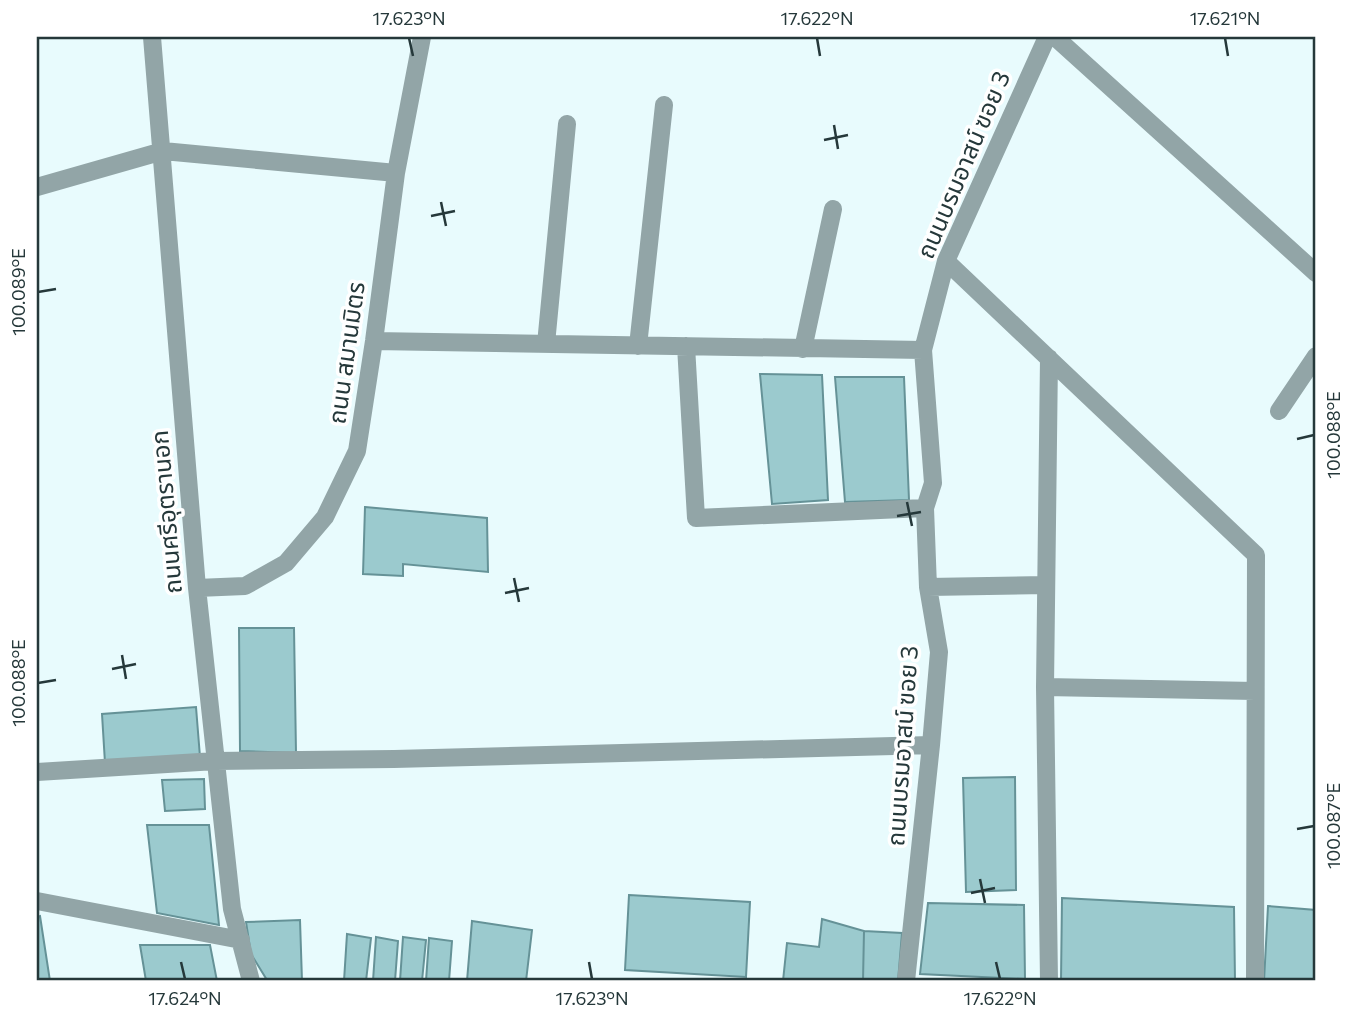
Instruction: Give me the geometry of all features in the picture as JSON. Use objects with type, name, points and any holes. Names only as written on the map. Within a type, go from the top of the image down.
[{"type":"street","name":"ถนนศรีอุตรานอก","points":[[152,37],[197,588],[232,909],[251,981]]},
{"type":"street","name":"ถนน สมานมิตร","points":[[197,588],[245,586],[286,563],[325,517],[357,451],[396,173],[422,37]]},
{"type":"street","name":"ถนนบรมอาสน์ ฃอย 3","points":[[906,981],[939,652],[928,587],[925,508],[933,483],[923,350],[947,261],[1046,37]]},
{"type":"street","points":[[1055,37],[1316,274]]},
{"type":"street","points":[[638,345],[664,105]]},
{"type":"street","points":[[546,344],[567,124]]},
{"type":"street","points":[[37,187],[163,151],[396,173]]},
{"type":"street","points":[[803,349],[833,209]]},
{"type":"street","points":[[947,261],[1255,555],[1255,981]]},
{"type":"street","points":[[374,341],[923,350]]},
{"type":"street","points":[[686,346],[696,517],[925,508]]},
{"type":"street","points":[[1279,411],[1316,356]]},
{"type":"street","points":[[1049,358],[1045,687],[1049,981]]},
{"type":"street","points":[[928,587],[1046,585]]},
{"type":"street","points":[[1045,687],[1255,691]]},
{"type":"street","points":[[37,772],[216,761],[931,746]]},
{"type":"street","points":[[37,901],[241,940]]},
{"type":"building","points":[[760,374],[822,375],[828,500],[772,504]]},
{"type":"building","points":[[835,377],[904,377],[909,500],[845,502]]},
{"type":"building","points":[[365,507],[487,518],[488,572],[403,564],[403,576],[363,574]]},
{"type":"building","points":[[239,628],[294,628],[296,753],[240,751]]},
{"type":"building","points":[[196,707],[200,757],[105,763],[102,714]]},
{"type":"building","points":[[1015,777],[1016,890],[966,892],[963,778]]},
{"type":"building","points":[[204,779],[205,809],[165,811],[162,780]]},
{"type":"building","points":[[147,825],[209,825],[219,925],[157,913]]},
{"type":"building","points":[[629,895],[750,902],[746,977],[625,970]]},
{"type":"building","points":[[1062,898],[1234,907],[1235,981],[1061,981]]},
{"type":"building","points":[[928,903],[1024,905],[1025,979],[920,974]]},
{"type":"building","points":[[1268,906],[1316,910],[1316,981],[1264,981]]},
{"type":"building","points":[[40,916],[50,981],[37,981],[37,917]]},
{"type":"building","points":[[822,919],[864,931],[863,981],[783,981],[787,943],[819,947]]},
{"type":"building","points":[[300,920],[302,981],[267,980],[251,954],[246,922]]},
{"type":"building","points":[[472,921],[532,930],[526,981],[467,981]]},
{"type":"building","points":[[864,931],[902,933],[898,981],[863,981]]},
{"type":"building","points":[[347,934],[371,938],[366,981],[344,981]]},
{"type":"building","points":[[376,937],[398,941],[395,981],[373,981]]},
{"type":"building","points":[[403,937],[426,940],[422,981],[400,981]]},
{"type":"building","points":[[429,938],[452,941],[449,981],[426,981]]},
{"type":"building","points":[[140,945],[210,945],[217,981],[146,981]]}]
